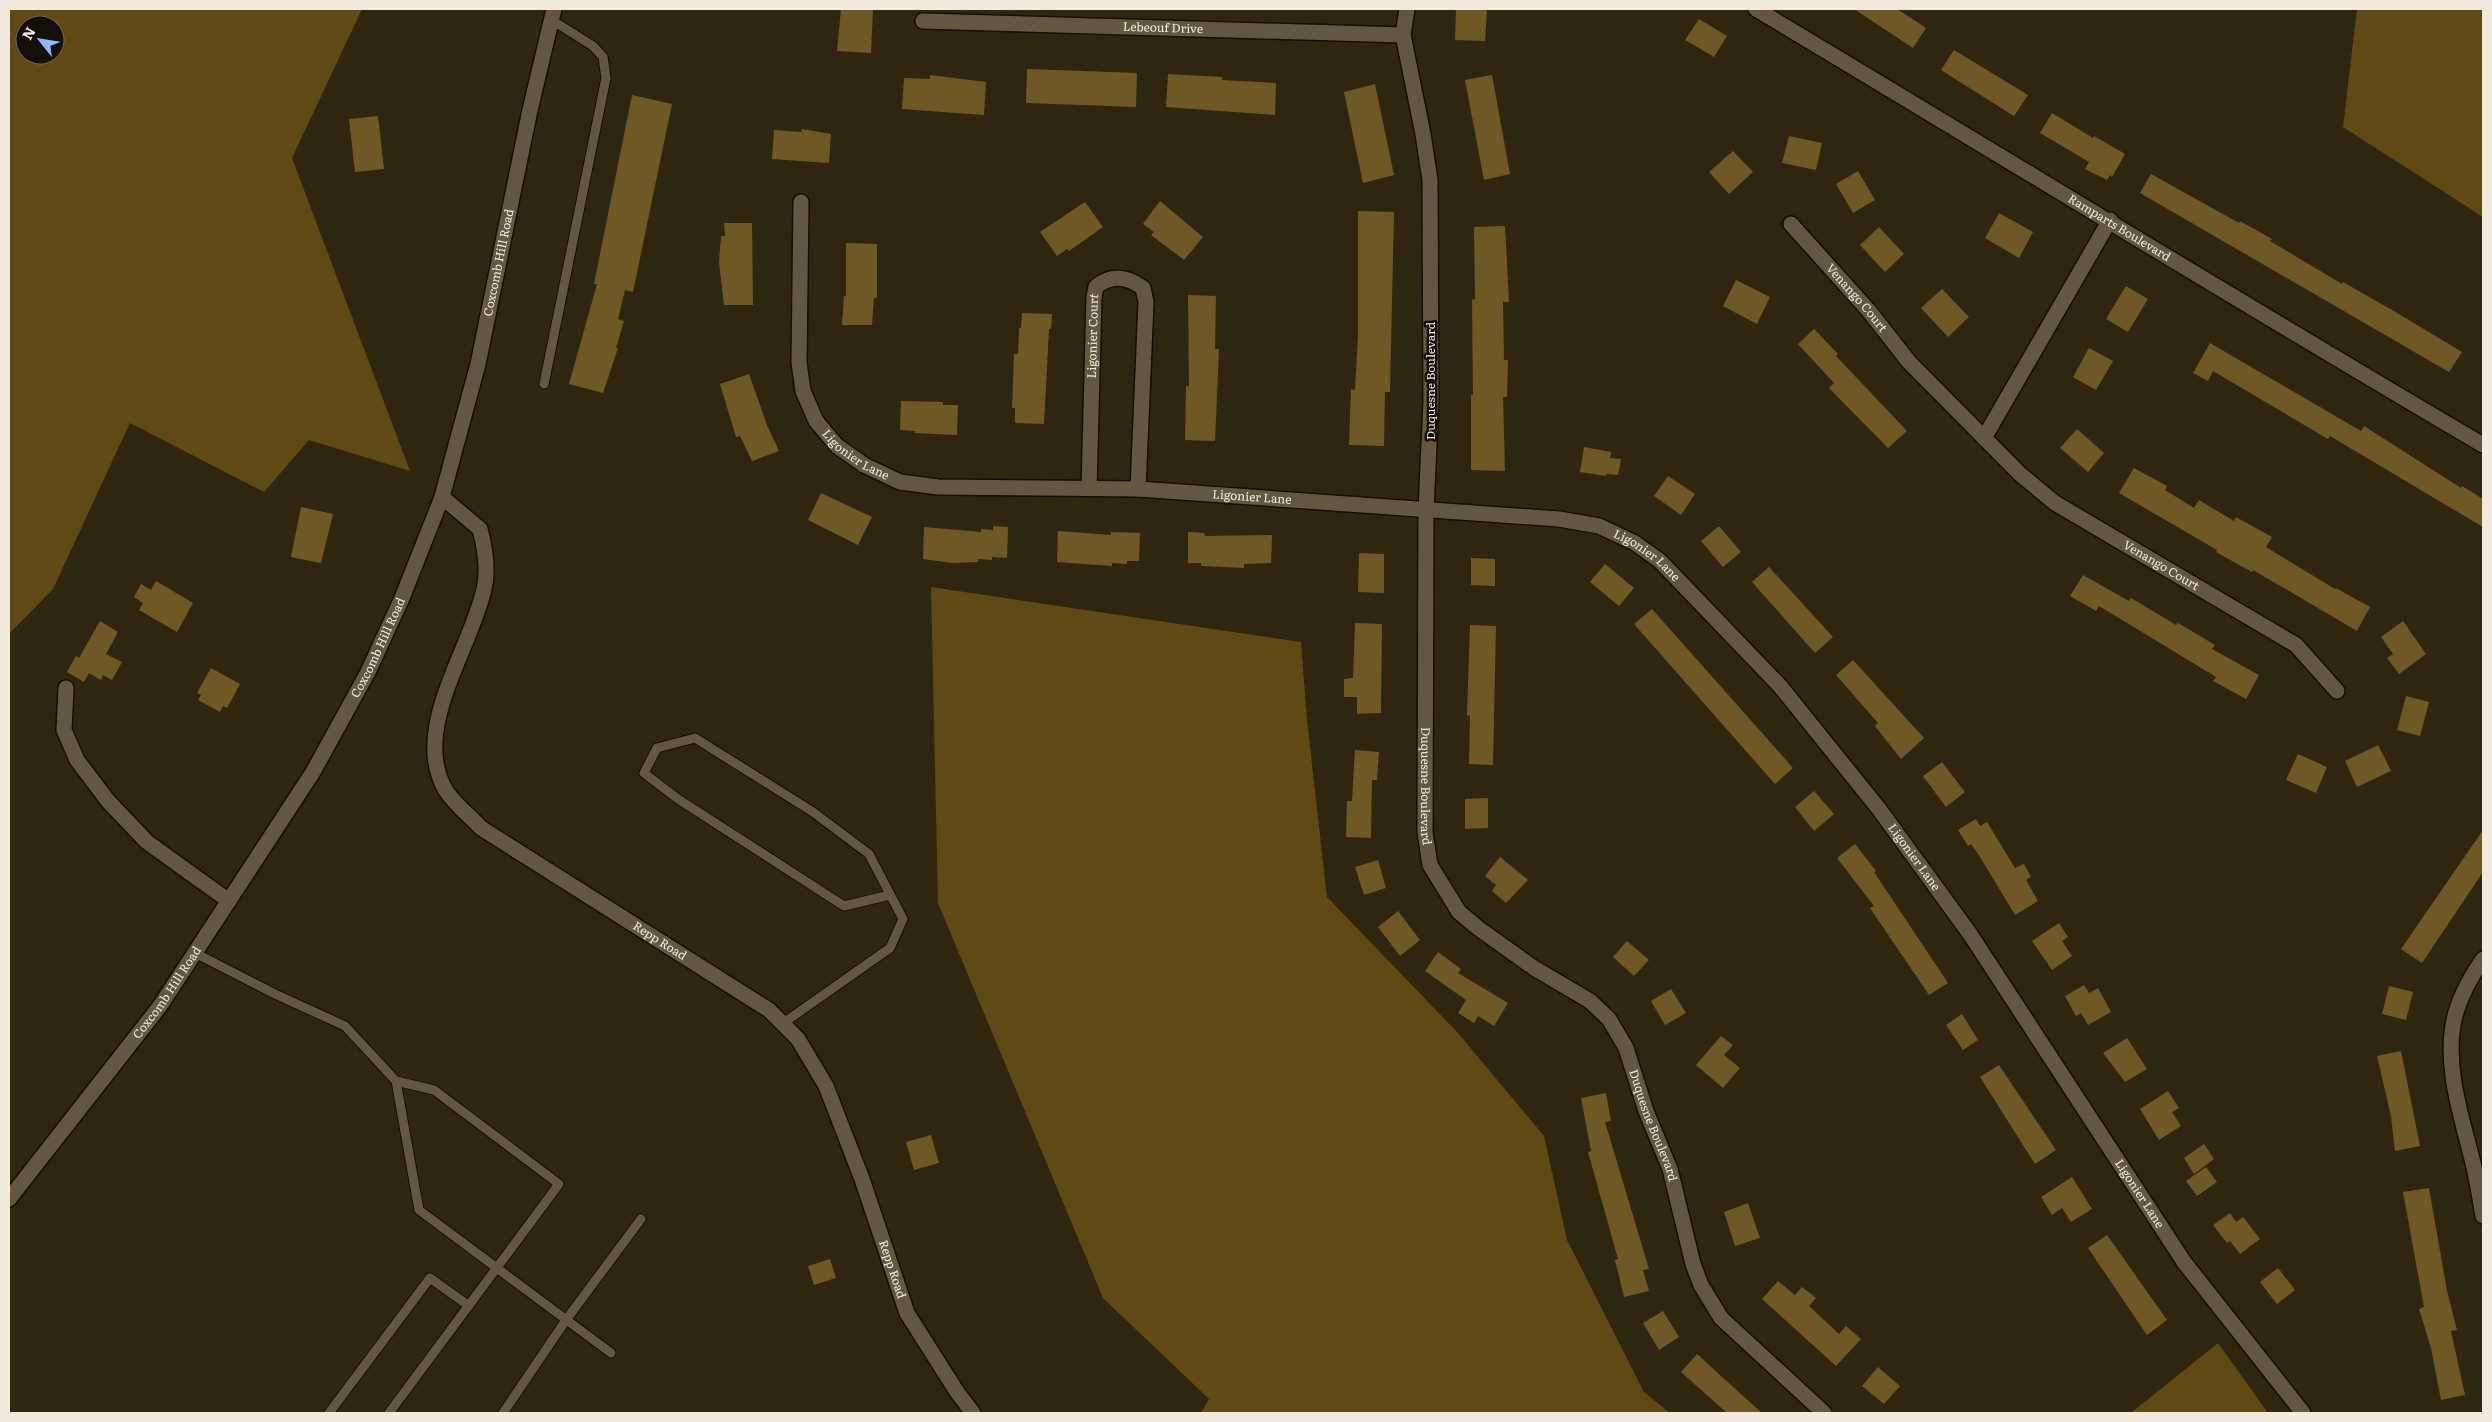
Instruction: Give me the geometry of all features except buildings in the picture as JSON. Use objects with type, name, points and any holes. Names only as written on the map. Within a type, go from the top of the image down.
[{"type":"street","name":"Duquesne Boulevard","points":[[1407,9],[1403,35],[1423,134],[1430,180],[1431,401],[1426,511],[1425,832],[1430,865],[1459,912],[1534,968],[1590,1001],[1609,1019],[1626,1048],[1646,1111],[1670,1169],[1693,1264],[1701,1285],[1721,1318],[1824,1413]]},
{"type":"street","name":"Ramparts Boulevard","points":[[1756,9],[2110,220],[2304,340],[2483,445]]},
{"type":"street","name":"Coxcomb Hill Road","points":[[9,1199],[160,1006],[195,953],[313,772],[368,672],[402,598],[442,497],[478,364],[552,14]]},
{"type":"street","name":"Lebeouf Drive","points":[[924,21],[1403,35]]},
{"type":"street","name":"Ligonier Lane","points":[[801,202],[799,363],[803,391],[816,421],[838,446],[864,465],[900,482],[938,487],[1138,489],[1559,519],[1599,526],[1635,543],[1660,561],[1780,686],[1879,809],[1970,934],[2103,1141],[2184,1262],[2303,1413]]},
{"type":"street","points":[[1984,438],[2110,220]]},
{"type":"street","name":"Venango Court","points":[[1791,224],[1869,311],[1909,362],[2020,474],[2055,503],[2240,610],[2296,646],[2337,691]]},
{"type":"street","name":"Ligonier Court","points":[[1089,488],[1094,297],[1096,287],[1110,278],[1124,278],[1143,288],[1146,302],[1138,489]]},
{"type":"street","name":"Repp Road","points":[[442,497],[480,529],[485,548],[486,565],[485,589],[438,717],[434,740],[435,766],[445,790],[481,828],[769,1010],[798,1040],[826,1086],[862,1179],[907,1313],[956,1392],[973,1413]]},
{"type":"street","points":[[66,688],[64,730],[77,760],[108,802],[148,842],[229,901]]},
{"type":"street","points":[[2483,959],[2466,984],[2454,1020],[2452,1041],[2454,1088],[2483,1216]]},
{"type":"lane","points":[[544,384],[606,78],[603,57],[593,46],[552,14]]},
{"type":"lane","points":[[782,1024],[890,948],[903,919],[869,854],[813,812],[696,738],[657,748],[644,773],[678,799],[844,906],[890,895]]},
{"type":"lane","points":[[195,953],[275,994],[344,1026],[396,1081],[434,1090],[559,1184],[389,1413]]},
{"type":"lane","points":[[396,1081],[419,1210],[611,1353]]},
{"type":"lane","points":[[503,1413],[566,1320],[641,1219]]},
{"type":"lane","points":[[329,1413],[430,1278],[468,1306]]},
{"type":"shaded area","points":[[9,9],[362,9],[292,158],[410,471],[309,440],[264,492],[130,423],[53,589],[9,634]]},
{"type":"shaded area","points":[[2357,9],[2483,9],[2483,217],[2343,127]]},
{"type":"shaded area","points":[[931,587],[1301,642],[1307,720],[1327,897],[1458,1033],[1544,1136],[1567,1240],[1644,1392],[1670,1413],[1201,1413],[1209,1399],[1103,1298],[938,903]]},
{"type":"shaded area","points":[[2218,1343],[2268,1413],[2131,1413]]}]
